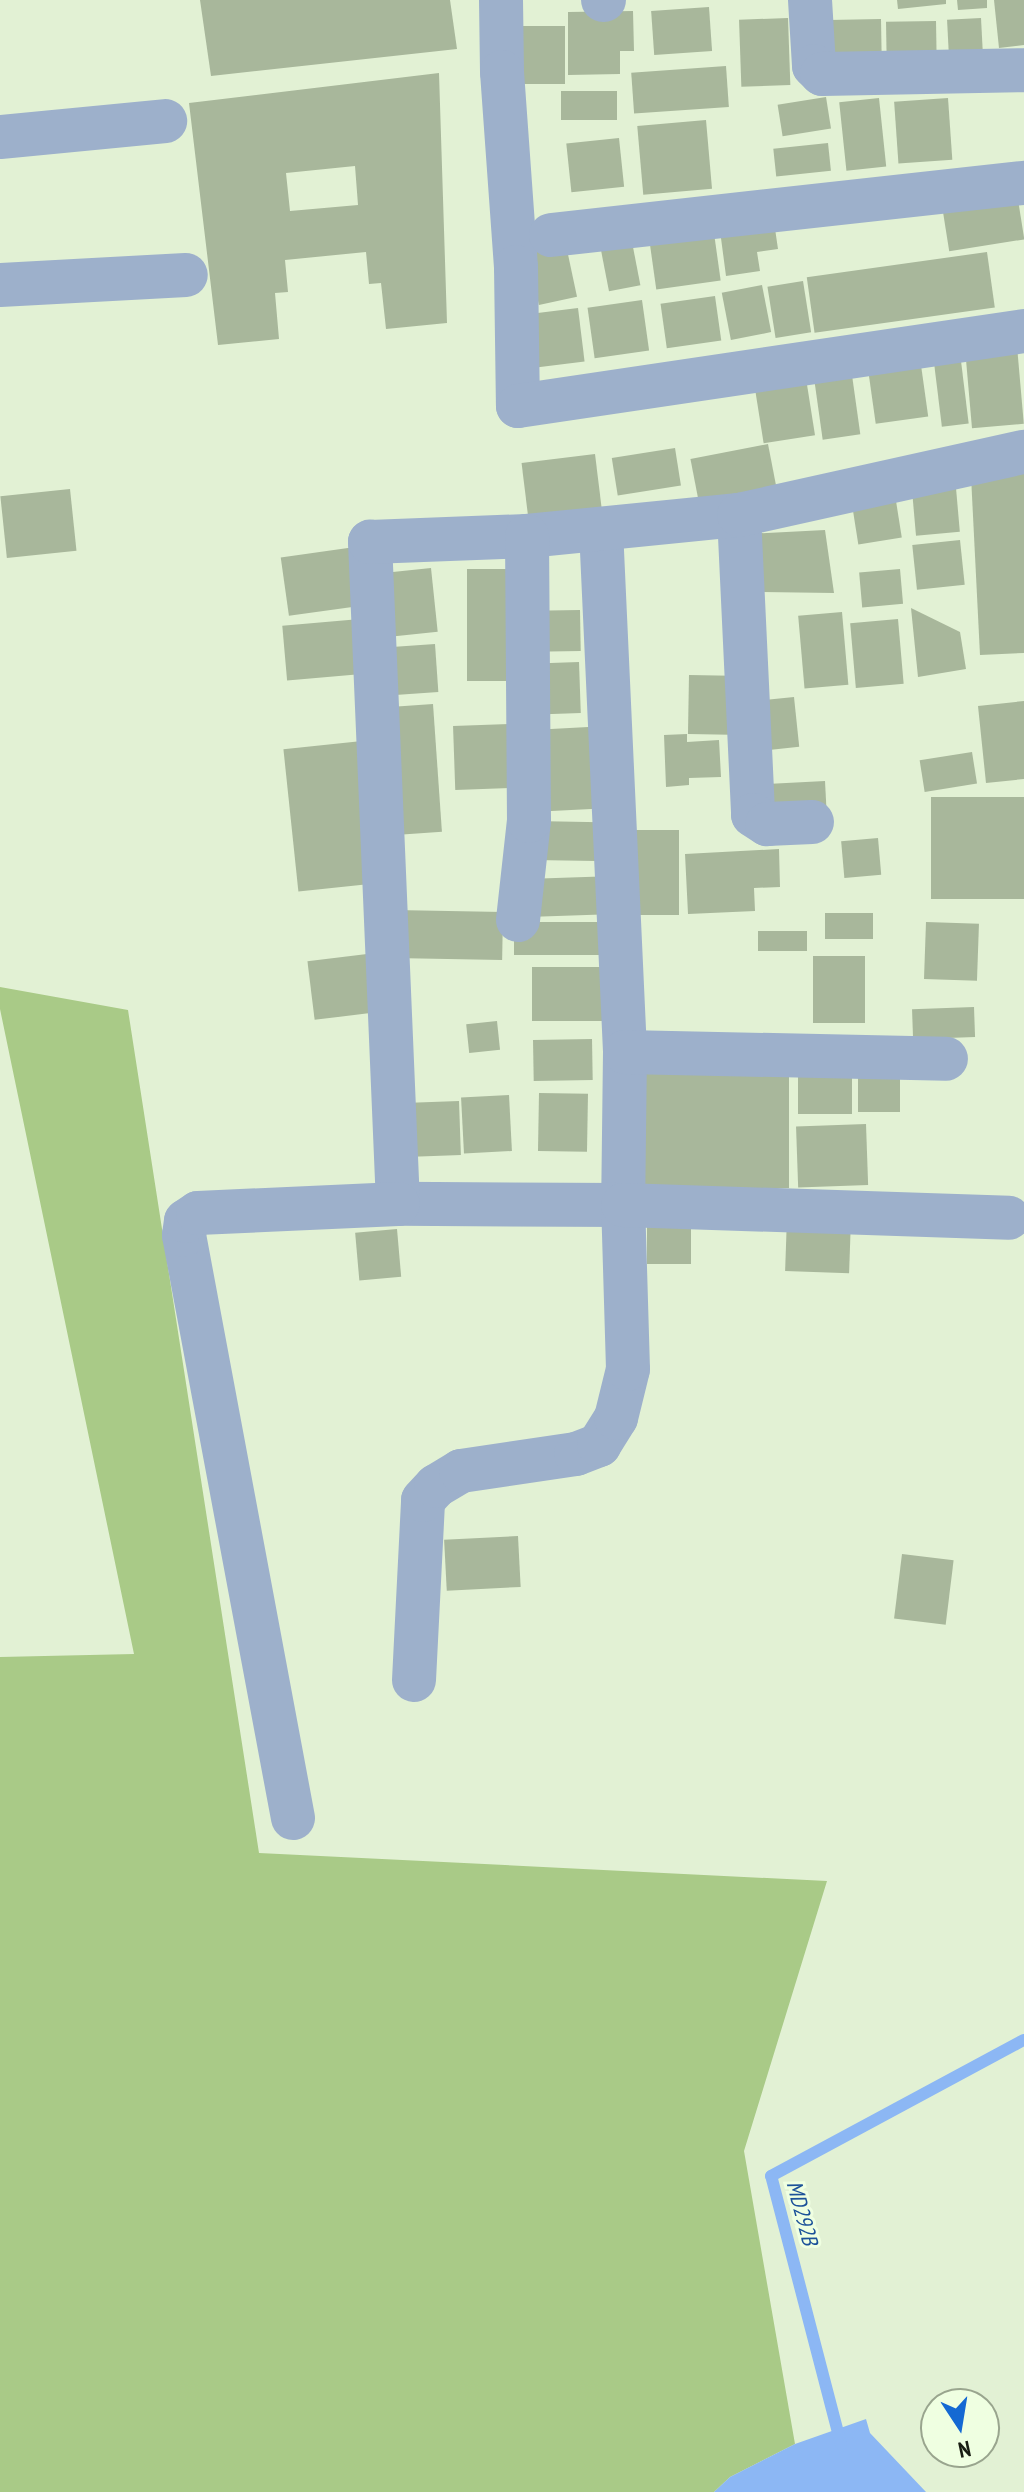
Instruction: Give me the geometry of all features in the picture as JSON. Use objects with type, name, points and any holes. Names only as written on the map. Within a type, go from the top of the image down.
[{"type":"street","points":[[501,0],[502,72],[516,267],[518,406],[1024,331]]},
{"type":"street","points":[[810,0],[814,66],[822,74],[1024,70]]},
{"type":"street","points":[[0,137],[165,121]]},
{"type":"street","points":[[551,235],[1024,183]]},
{"type":"street","points":[[0,285],[186,275]]},
{"type":"street","points":[[398,1204],[370,542],[527,536],[739,515],[1024,452]]},
{"type":"street","points":[[739,515],[753,815],[767,824],[812,822]]},
{"type":"street","points":[[414,1680],[423,1500],[436,1486],[461,1471],[576,1454],[599,1445],[616,1418],[628,1369],[623,1205],[625,1052],[601,529]]},
{"type":"street","points":[[518,920],[529,807],[527,536]]},
{"type":"street","points":[[625,1052],[946,1059]]},
{"type":"street","points":[[293,1818],[184,1235],[186,1221],[198,1213],[398,1204],[623,1205],[1009,1218]]},
{"type":"green space","points":[[0,987],[128,1010],[259,1853],[827,1881],[744,2151],[795,2444],[730,2477],[714,2492],[0,2492],[0,1657],[134,1654],[0,1009]]},
{"type":"water","points":[[866,2419],[870,2433],[926,2492],[714,2492],[730,2477],[795,2444]]},
{"type":"building","points":[[200,0],[450,0],[457,49],[211,76]]},
{"type":"building","points":[[897,0],[946,0],[946,4],[898,9]]},
{"type":"building","points":[[957,0],[987,0],[987,8],[958,10]]},
{"type":"building","points":[[994,0],[1024,0],[1024,45],[999,48]]},
{"type":"building","points":[[709,7],[712,51],[654,55],[651,11]]},
{"type":"building","points":[[633,11],[634,51],[620,51],[620,74],[568,75],[568,12]]},
{"type":"building","points":[[788,18],[790,85],[741,87],[739,20]]},
{"type":"building","points":[[981,18],[983,53],[949,55],[947,20]]},
{"type":"building","points":[[881,19],[882,63],[817,64],[816,20]]},
{"type":"building","points":[[936,21],[937,70],[887,71],[886,22]]},
{"type":"building","points":[[519,26],[565,26],[565,84],[519,84]]},
{"type":"building","points":[[726,66],[729,107],[634,114],[631,73]]},
{"type":"building","points":[[439,73],[447,323],[386,329],[381,283],[369,284],[366,252],[285,260],[288,292],[275,293],[279,339],[218,345],[189,103]],"holes":[[[355,166],[358,205],[290,211],[286,173]]]},
{"type":"building","points":[[561,91],[617,91],[617,120],[561,120]]},
{"type":"building","points":[[826,97],[831,129],[783,136],[778,105]]},
{"type":"building","points":[[879,98],[886,167],[846,171],[839,102]]},
{"type":"building","points":[[948,98],[952,160],[898,164],[894,102]]},
{"type":"building","points":[[706,120],[712,189],[643,195],[637,126]]},
{"type":"building","points":[[619,138],[624,187],[571,192],[566,144]]},
{"type":"building","points":[[828,143],[831,171],[776,177],[773,149]]},
{"type":"building","points":[[1016,187],[1024,239],[949,251],[941,199]]},
{"type":"building","points":[[773,215],[778,249],[757,252],[760,271],[726,276],[719,223]]},
{"type":"building","points":[[713,226],[721,280],[656,290],[649,235]]},
{"type":"building","points":[[632,242],[640,285],[609,291],[601,248]]},
{"type":"building","points":[[566,245],[577,297],[539,305],[528,253]]},
{"type":"building","points":[[987,252],[995,307],[815,333],[807,277]]},
{"type":"building","points":[[803,281],[811,332],[776,338],[767,287]]},
{"type":"building","points":[[762,285],[771,332],[731,340],[722,293]]},
{"type":"building","points":[[715,296],[721,341],[667,348],[661,304]]},
{"type":"building","points":[[642,300],[649,351],[595,358],[588,308]]},
{"type":"building","points":[[578,308],[585,362],[524,369],[517,315]]},
{"type":"building","points":[[1017,346],[1024,424],[972,428],[965,351]]},
{"type":"building","points":[[920,358],[928,416],[876,424],[868,365]]},
{"type":"building","points":[[961,361],[969,424],[942,427],[934,364]]},
{"type":"building","points":[[851,368],[860,434],[823,440],[813,373]]},
{"type":"building","points":[[805,372],[815,435],[764,443],[754,380]]},
{"type":"building","points":[[768,444],[777,489],[699,504],[690,459]]},
{"type":"building","points":[[675,448],[681,486],[618,496],[612,458]]},
{"type":"building","points":[[595,454],[602,510],[528,519],[522,463]]},
{"type":"building","points":[[1024,473],[1024,653],[980,655],[971,476]]},
{"type":"building","points":[[956,488],[960,532],[916,536],[912,492]]},
{"type":"building","points":[[70,489],[76,551],[7,558],[0,496]]},
{"type":"building","points":[[896,501],[902,538],[858,544],[853,508]]},
{"type":"building","points":[[825,530],[834,593],[752,592],[746,534]]},
{"type":"building","points":[[960,540],[965,585],[917,590],[912,545]]},
{"type":"building","points":[[355,547],[363,605],[289,616],[281,557]]},
{"type":"building","points":[[431,568],[438,632],[390,637],[383,573]]},
{"type":"building","points":[[467,569],[525,569],[525,681],[467,681]]},
{"type":"building","points":[[900,569],[903,604],[862,607],[859,573]]},
{"type":"building","points":[[911,608],[960,632],[966,669],[918,677]]},
{"type":"building","points":[[580,610],[581,651],[534,652],[533,611]]},
{"type":"building","points":[[842,612],[848,685],[805,689],[798,616]]},
{"type":"building","points":[[360,619],[365,674],[287,681],[282,626]]},
{"type":"building","points":[[898,619],[904,684],[856,688],[850,623]]},
{"type":"building","points":[[435,644],[438,692],[384,696],[381,648]]},
{"type":"building","points":[[579,662],[581,713],[538,714],[536,664]]},
{"type":"building","points":[[689,675],[745,676],[744,735],[688,734]]},
{"type":"building","points":[[794,697],[799,747],[757,751],[752,701]]},
{"type":"building","points":[[1024,701],[1024,779],[986,783],[978,706]]},
{"type":"building","points":[[433,704],[442,832],[399,835],[390,707]]},
{"type":"building","points":[[509,724],[511,788],[455,790],[453,726]]},
{"type":"building","points":[[607,726],[611,808],[536,812],[532,730]]},
{"type":"building","points":[[687,734],[687,742],[719,740],[721,777],[689,778],[689,785],[666,787],[664,735]]},
{"type":"building","points":[[362,741],[377,883],[298,891],[283,749]]},
{"type":"building","points":[[972,752],[977,784],[925,792],[920,760]]},
{"type":"building","points":[[825,781],[827,814],[757,818],[755,785]]},
{"type":"building","points":[[931,797],[1024,797],[1024,899],[931,899]]},
{"type":"building","points":[[534,821],[613,822],[612,861],[533,860]]},
{"type":"building","points":[[633,830],[679,830],[679,915],[633,915]]},
{"type":"building","points":[[878,838],[881,875],[844,878],[841,841]]},
{"type":"building","points":[[779,849],[780,887],[754,888],[755,911],[688,914],[685,854]]},
{"type":"building","points":[[615,876],[616,914],[527,917],[526,879]]},
{"type":"building","points":[[394,910],[503,912],[502,960],[393,958]]},
{"type":"building","points":[[825,913],[873,913],[873,939],[825,939]]},
{"type":"building","points":[[514,922],[609,922],[609,955],[514,955]]},
{"type":"building","points":[[926,922],[979,924],[977,981],[924,979]]},
{"type":"building","points":[[758,931],[807,931],[807,951],[758,951]]},
{"type":"building","points":[[367,954],[374,1013],[315,1020],[307,961]]},
{"type":"building","points":[[813,956],[865,956],[865,1023],[813,1023]]},
{"type":"building","points":[[532,967],[614,967],[614,1021],[532,1021]]},
{"type":"building","points":[[974,1007],[975,1037],[913,1039],[912,1009]]},
{"type":"building","points":[[497,1021],[500,1050],[469,1053],[466,1024]]},
{"type":"building","points":[[592,1039],[593,1080],[534,1081],[533,1040]]},
{"type":"building","points":[[798,1058],[852,1058],[852,1114],[798,1114]]},
{"type":"building","points":[[858,1060],[900,1060],[900,1112],[858,1112]]},
{"type":"building","points":[[634,1062],[789,1062],[789,1188],[634,1188]]},
{"type":"building","points":[[539,1093],[588,1094],[587,1152],[538,1151]]},
{"type":"building","points":[[509,1095],[512,1151],[464,1153],[461,1098]]},
{"type":"building","points":[[459,1101],[461,1155],[406,1157],[404,1103]]},
{"type":"building","points":[[866,1124],[868,1185],[798,1187],[796,1126]]},
{"type":"building","points":[[787,1217],[851,1219],[849,1273],[785,1271]]},
{"type":"building","points":[[647,1222],[691,1222],[691,1264],[647,1264]]},
{"type":"building","points":[[397,1229],[401,1277],[359,1280],[355,1233]]},
{"type":"building","points":[[518,1536],[521,1587],[447,1591],[444,1540]]},
{"type":"building","points":[[902,1554],[954,1560],[946,1625],[894,1619]]},
{"type":"waterway","name":"MD292B","points":[[841,2444],[771,2176],[1024,2040]]}]
